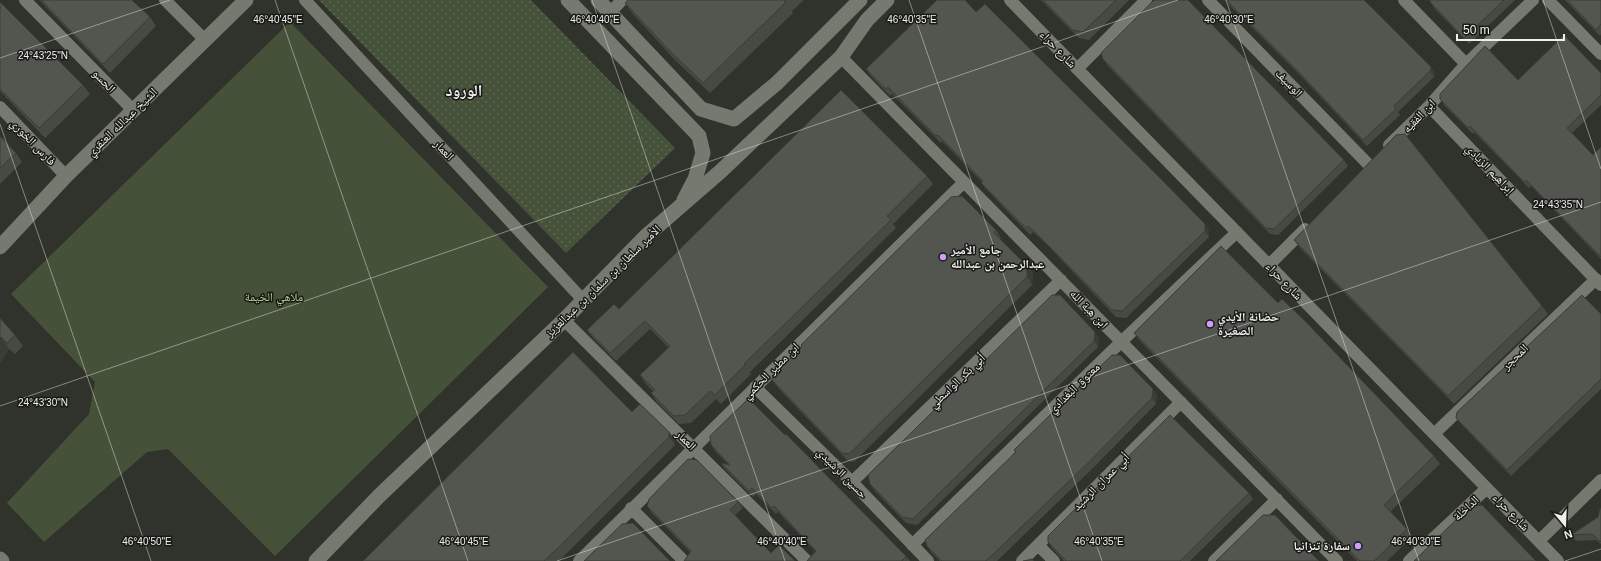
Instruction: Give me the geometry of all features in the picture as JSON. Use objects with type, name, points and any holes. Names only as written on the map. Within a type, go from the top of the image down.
[{"type":"street","name":"الحسو","points":[[25,0],[133,110]]},
{"type":"street","points":[[165,0],[205,40]]},
{"type":"street","name":"الشيخ عبدالله العنقري","points":[[0,247],[66,176],[246,0]]},
{"type":"street","name":"العمار","points":[[305,0],[583,300]]},
{"type":"street","points":[[568,0],[699,136],[703,153],[695,179],[679,209]]},
{"type":"street","points":[[598,0],[611,12],[701,109],[734,119],[777,83],[855,5],[857,10],[867,20]]},
{"type":"street","points":[[611,12],[622,0]]},
{"type":"street","name":"الأمير سلطان بن سلمان بن عبدالعزيز","points":[[316,561],[380,495],[564,320],[645,237],[679,209],[841,57],[867,20],[887,0]]},
{"type":"street","name":"شارع حراء","points":[[1010,0],[1558,561]]},
{"type":"street","points":[[1077,68],[1146,0]]},
{"type":"street","name":"الوسيف","points":[[1208,0],[1369,165]]},
{"type":"street","points":[[1404,0],[1466,64]]},
{"type":"street","name":"ابن الفقيه","points":[[1358,176],[1429,106],[1466,64],[1533,0]]},
{"type":"street","points":[[1548,0],[1600,53]]},
{"type":"street","name":"ابن هبة الله","points":[[841,57],[1337,561]]},
{"type":"street","name":"إبراهيم الزيادي","points":[[1429,106],[1598,282]]},
{"type":"street","name":"فارس الخوري","points":[[0,107],[66,176]]},
{"type":"street","name":"ابن مطير الحكمي","points":[[579,561],[631,508],[964,182]]},
{"type":"street","points":[[1269,265],[1314,221]]},
{"type":"street","name":"معتوق البغدادي","points":[[912,544],[1237,232]]},
{"type":"street","name":"أبي بكر الواسطي","points":[[852,482],[1061,280]]},
{"type":"street","name":"المحجر","points":[[1434,434],[1598,282]]},
{"type":"street","name":"العمار","points":[[564,320],[807,561]]},
{"type":"street","name":"حسين الرشيدي","points":[[755,387],[852,482],[928,561]]},
{"type":"street","name":"أبي عمران الرشيد","points":[[1022,561],[1181,402]]},
{"type":"street","points":[[1539,541],[1601,480]]},
{"type":"street","name":"الداخلة","points":[[1409,561],[1487,488]]},
{"type":"street","points":[[1214,561],[1276,499]]},
{"type":"street","points":[[631,508],[684,561]]},
{"type":"street","points":[[1038,545],[1054,561]]},
{"type":"green space","points":[[319,0],[531,0],[675,148],[566,253]]},
{"type":"green space","name":"ملاهي الخيمة","points":[[290,22],[548,287],[275,556],[168,449],[147,452],[44,542],[7,503],[89,414],[95,382],[11,294]]},
{"type":"building","points":[[41,0],[132,0],[150,17],[103,64]]},
{"type":"building","points":[[628,0],[785,0],[784,1],[786,2],[703,83],[668,49],[625,3]]},
{"type":"building","points":[[937,0],[965,0],[976,12],[985,4],[1205,224],[1205,231],[1122,311],[1112,310],[1042,239],[1028,226],[1026,228],[981,183],[983,181],[938,135],[936,136],[888,87],[886,89],[866,69]]},
{"type":"building","points":[[1043,0],[1116,0],[1083,32],[1073,30]]},
{"type":"building","points":[[1154,0],[1188,0],[1344,160],[1274,229],[1266,228],[1103,59],[1101,53]]},
{"type":"building","points":[[1226,0],[1364,0],[1431,67],[1430,71],[1394,106],[1396,109],[1363,140],[1291,64]]},
{"type":"building","points":[[1431,0],[1504,0],[1464,38],[1430,2]]},
{"type":"building","points":[[1567,0],[1601,0],[1601,24],[1596,30]]},
{"type":"building","points":[[0,2],[83,85],[39,128],[0,89]]},
{"type":"building","points":[[1564,35],[1601,73],[1601,95],[1567,128],[1593,155],[1601,147],[1601,257],[1526,180],[1524,182],[1470,126],[1468,128],[1440,99],[1440,94],[1485,46],[1518,80]]},
{"type":"building","points":[[841,90],[927,176],[887,216],[891,220],[744,364],[745,365],[715,395],[710,391],[685,415],[674,416],[651,393],[655,390],[640,375],[670,346],[645,321],[610,353],[587,330],[614,304],[619,309]]},
{"type":"building","points":[[1405,134],[1542,306],[1448,396],[1294,240],[1396,135]]},
{"type":"building","points":[[0,136],[16,153],[0,168]]},
{"type":"building","points":[[962,196],[996,230],[994,233],[1027,266],[1027,277],[849,454],[842,453],[772,380],[773,376],[802,346],[801,345],[951,197]]},
{"type":"building","points":[[1221,246],[1278,303],[1282,299],[1305,321],[1434,456],[1384,505],[1407,529],[1374,561],[1360,561],[1134,333]]},
{"type":"building","points":[[1052,295],[1060,295],[1095,332],[1094,341],[913,519],[902,517],[870,484],[868,475]]},
{"type":"building","points":[[1582,295],[1601,314],[1601,379],[1507,470],[1456,418],[1457,412]]},
{"type":"building","points":[[0,318],[15,335],[7,343],[1,337],[0,339]]},
{"type":"building","points":[[573,352],[632,412],[640,404],[669,432],[669,437],[558,548],[544,561],[363,561]]},
{"type":"building","points":[[1112,355],[1120,355],[1153,389],[1152,398],[1089,462],[986,561],[942,561],[927,546],[925,540],[1016,452],[1014,450]]},
{"type":"building","points":[[747,400],[752,402],[785,435],[786,434],[906,556],[902,561],[807,561],[816,551],[774,506],[772,508],[752,488],[749,491],[721,463],[730,465],[711,445],[710,436]]},
{"type":"building","points":[[1170,415],[1249,493],[1180,561],[1066,561],[1048,542],[1048,536]]},
{"type":"building","points":[[688,459],[697,460],[738,502],[730,510],[771,553],[779,545],[795,561],[684,561],[691,551],[647,506],[649,499]]},
{"type":"building","points":[[1482,505],[1536,561],[1414,561],[1470,506]]},
{"type":"building","points":[[1601,508],[1601,542],[1592,534],[1571,535],[1598,517]]},
{"type":"building","points":[[1263,515],[1275,515],[1319,561],[1216,561]]},
{"type":"building","points":[[633,523],[670,561],[584,561],[622,524]]},
{"type":"place","name":"جامع الأمير عبدالرحمن بن عبدالله","points":[[943,257]]},
{"type":"place","name":"حضانة الأيدي الصغيرة","points":[[1210,324]]},
{"type":"place","name":"سفارة تنزانيا","points":[[1358,546]]},
{"type":"district","name":"الورود","points":[[464,90]]}]
